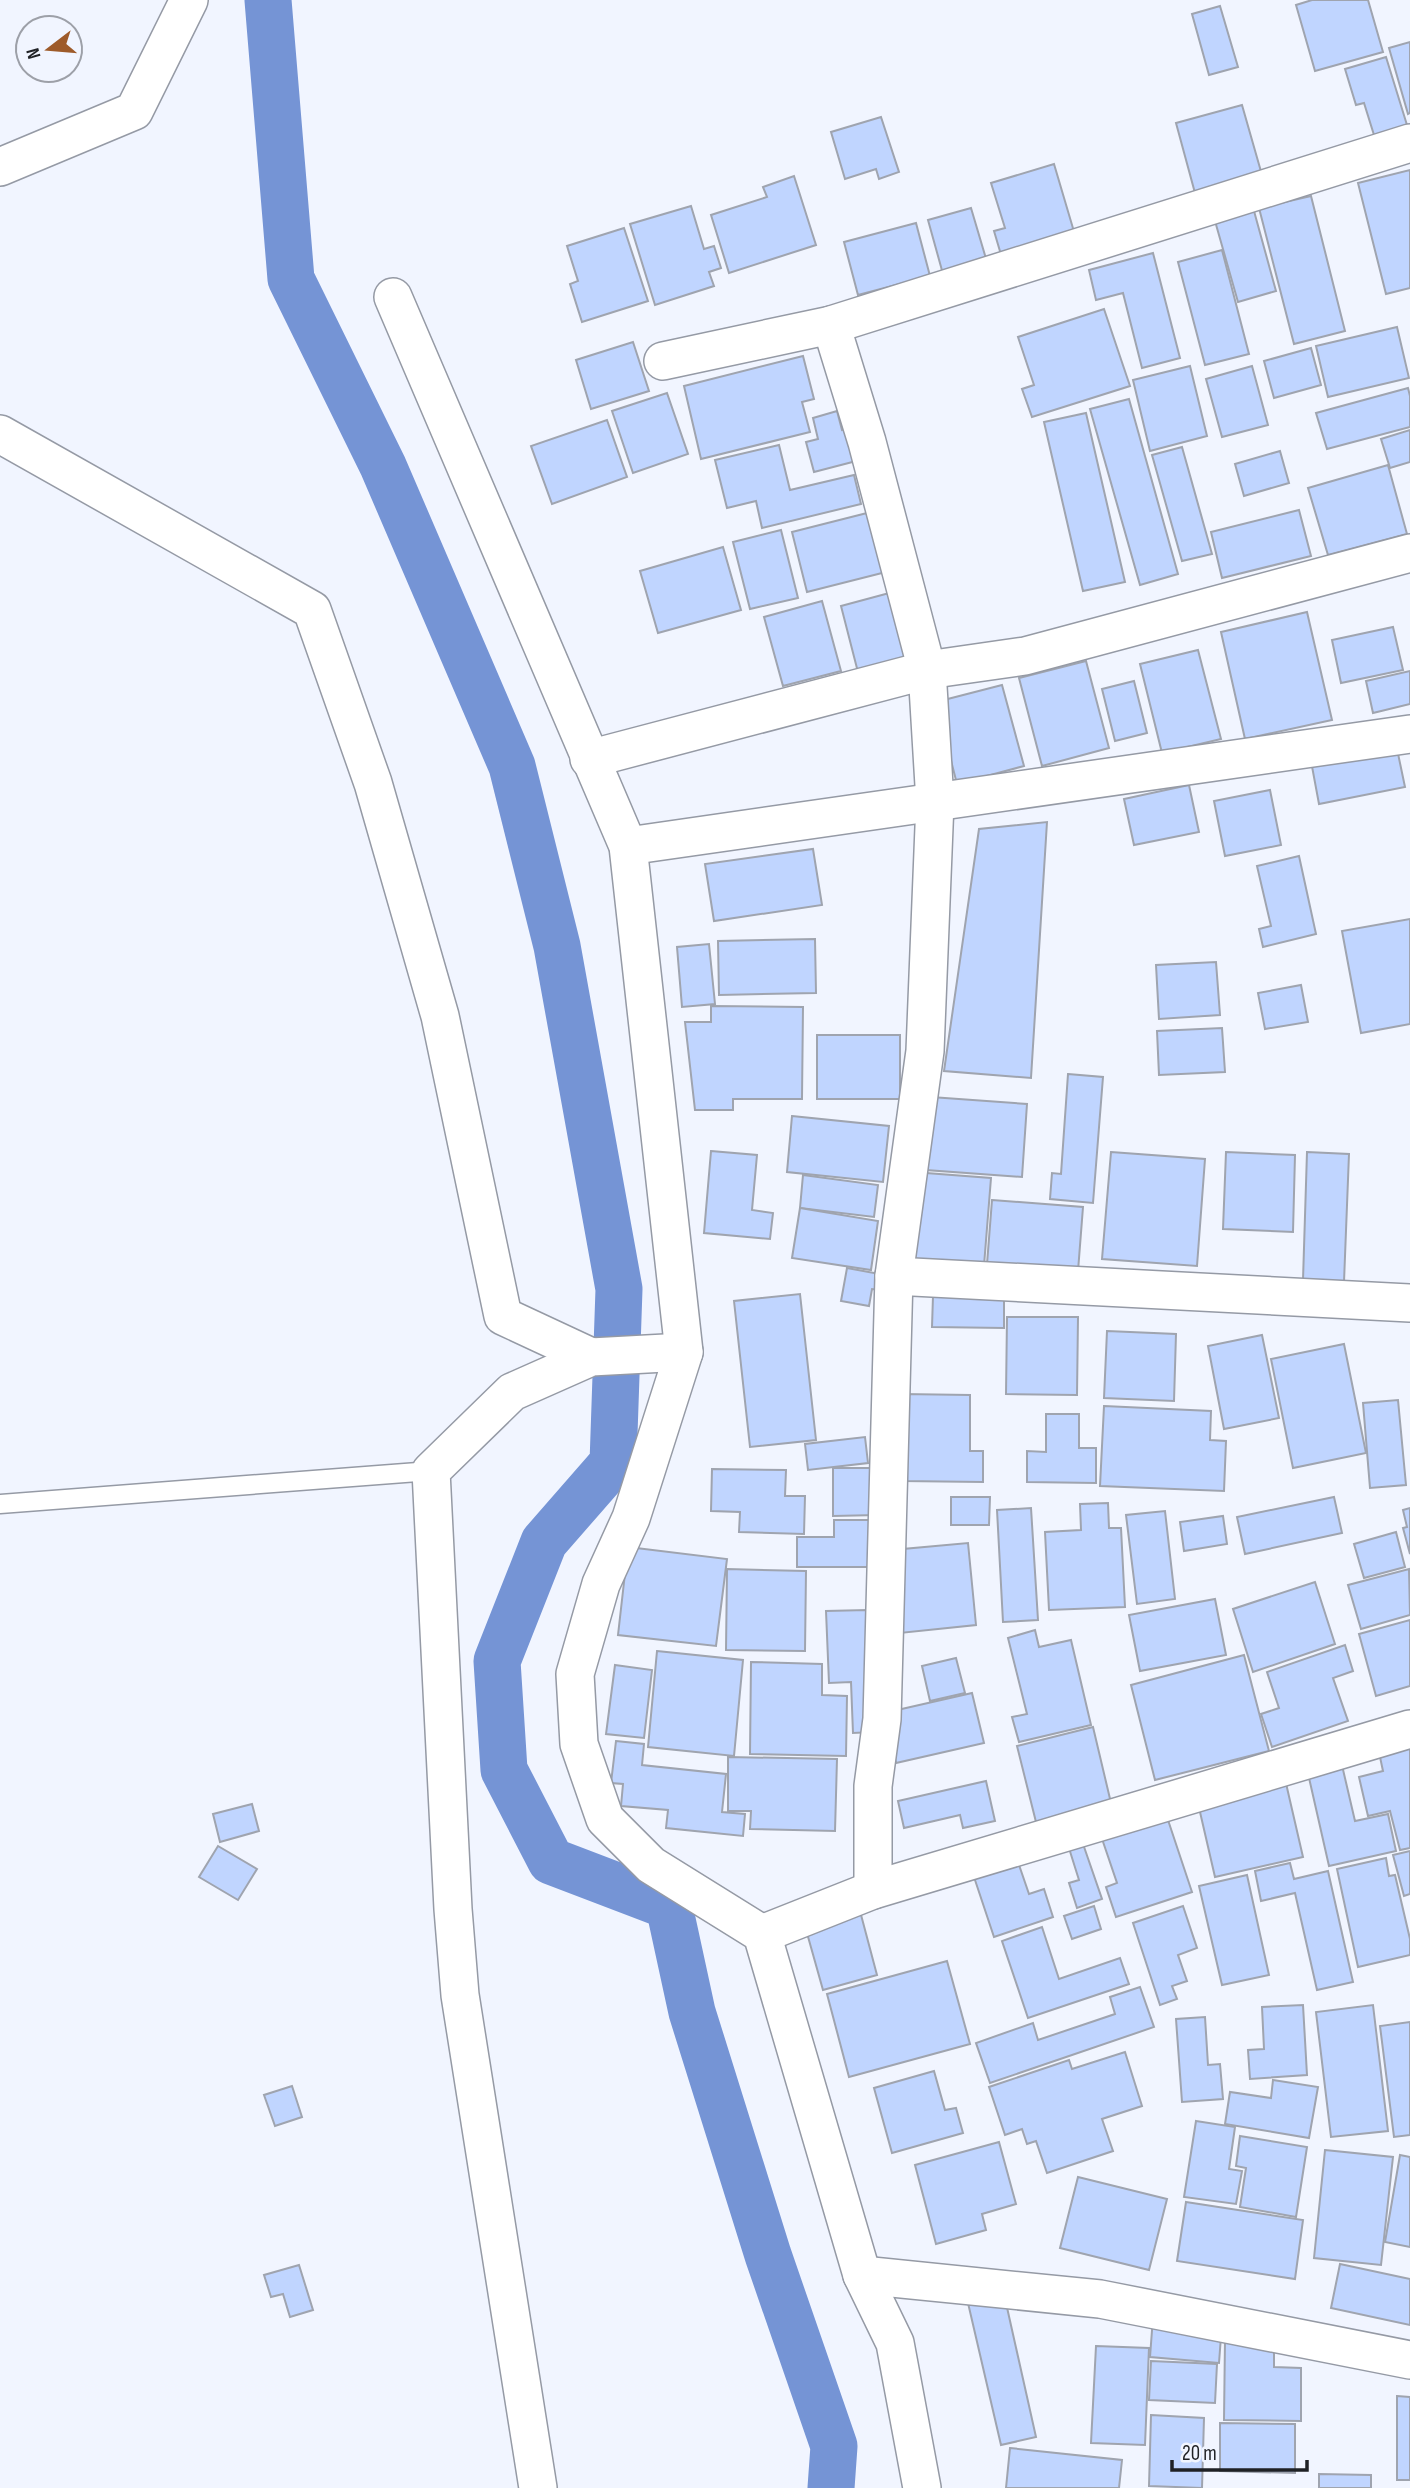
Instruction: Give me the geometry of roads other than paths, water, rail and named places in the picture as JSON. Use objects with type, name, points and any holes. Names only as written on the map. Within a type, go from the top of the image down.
[{"type":"street","points":[[0,167],[134,111],[189,0]]},
{"type":"street","points":[[663,361],[831,325],[1410,143]]},
{"type":"street","points":[[393,297],[628,846],[684,1352],[631,1518],[601,1584],[575,1674],[579,1744],[605,1819],[651,1865],[762,1934],[862,2275],[895,2343],[922,2488]]},
{"type":"street","points":[[831,325],[867,442],[927,670],[935,802],[925,1051],[894,1276],[882,1719],[873,1786],[873,1890]]},
{"type":"street","points":[[0,434],[312,610],[373,783],[440,1016],[503,1316],[591,1357]]},
{"type":"street","points":[[589,759],[927,670],[1025,656],[1410,553]]},
{"type":"street","points":[[628,846],[1410,734]]},
{"type":"street","points":[[894,1276],[1410,1303]]},
{"type":"street","points":[[538,2488],[460,1995],[453,1909],[431,1471],[512,1392],[591,1357],[684,1352]]},
{"type":"street","points":[[762,1934],[873,1890],[1410,1729]]},
{"type":"street","points":[[862,2275],[1100,2299],[1410,2360]]},
{"type":"lane","points":[[0,1504],[431,1471]]},
{"type":"waterway","points":[[268,0],[291,279],[383,466],[512,766],[557,946],[619,1289],[613,1463],[544,1542],[497,1661],[504,1770],[551,1861],[669,1906],[692,2012],[768,2255],[834,2446],[831,2488]]}]
